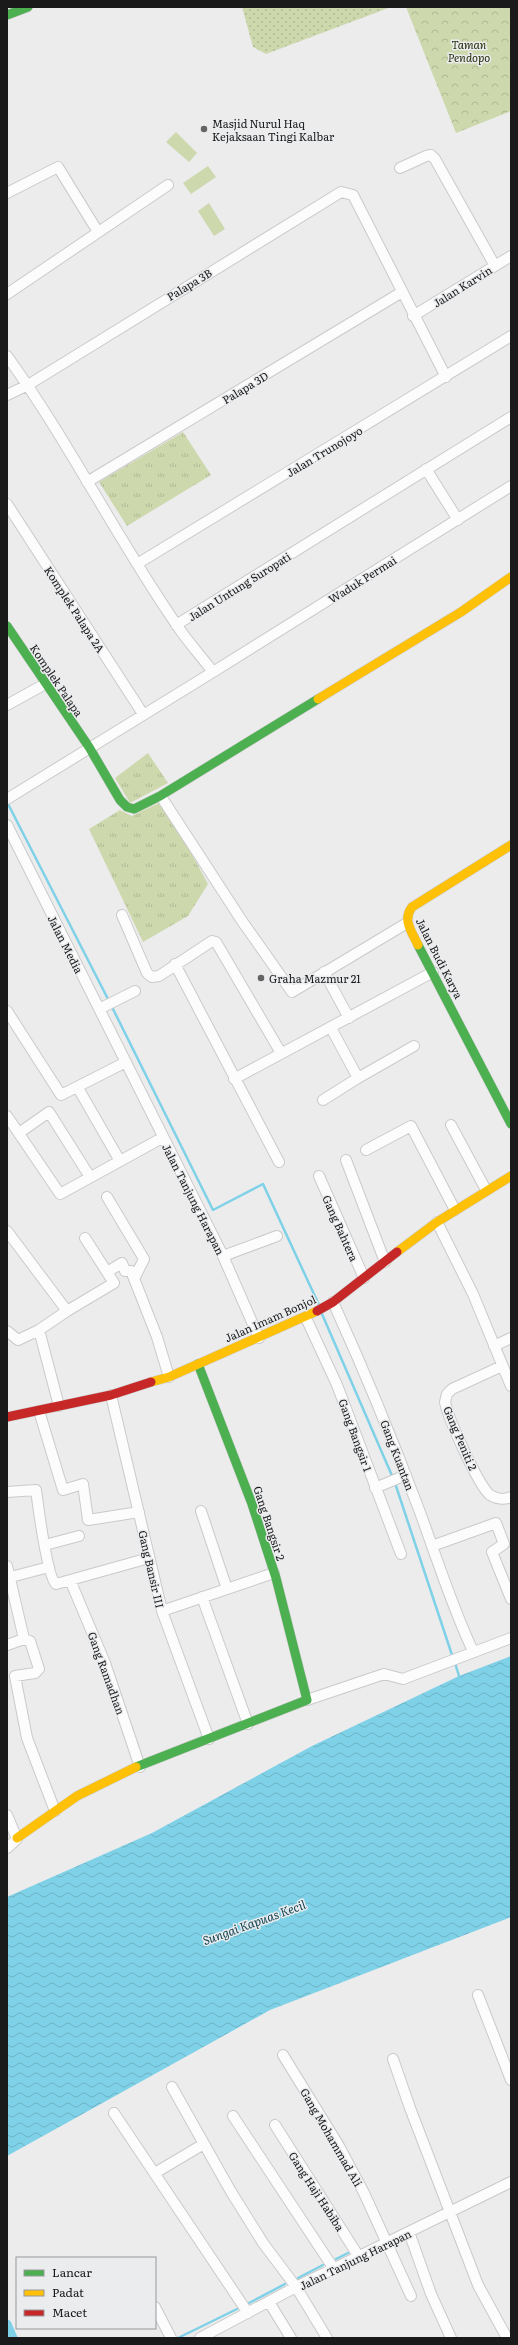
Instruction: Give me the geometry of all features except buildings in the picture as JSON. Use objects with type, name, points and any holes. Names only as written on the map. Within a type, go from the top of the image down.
[{"type":"main road","points":[[7,15],[28,7]]},
{"type":"main road","name":"Komplek Palapa","points":[[7,626],[89,747],[123,803],[131,809],[138,807],[461,612],[511,577]]},
{"type":"main road","name":"Jalan Budi Karya","points":[[511,845],[414,905],[407,915],[407,923],[511,1124]]},
{"type":"main road","name":"Jalan Imam Bonjol","points":[[7,1417],[111,1395],[169,1377],[308,1316],[332,1303],[437,1222],[486,1190],[511,1176]]},
{"type":"main road","name":"Gang Bangsir 2","points":[[198,1364],[252,1504],[274,1573],[306,1697]]},
{"type":"main road","points":[[17,1838],[97,1784],[140,1767],[169,1752],[248,1724],[306,1697]]},
{"type":"street","points":[[400,168],[426,156],[431,155],[435,159],[495,266]]},
{"type":"street","points":[[7,193],[58,167],[98,232]]},
{"type":"street","points":[[7,294],[168,185]]},
{"type":"street","name":"Palapa 3B","points":[[7,395],[28,385],[341,192],[348,192],[353,195],[402,292]]},
{"type":"street","name":"Jalan Karvin","points":[[414,316],[511,256]]},
{"type":"street","points":[[402,292],[446,377]]},
{"type":"street","name":"Palapa 3D","points":[[87,482],[402,292]]},
{"type":"street","name":"Jalan Trunojoyo","points":[[137,564],[511,336]]},
{"type":"street","name":"Jalan Untung Suropati","points":[[7,356],[28,385],[176,625],[511,417]]},
{"type":"street","points":[[426,469],[458,520]]},
{"type":"street","name":"Waduk Permai","points":[[10,797],[511,486]]},
{"type":"street","name":"Komplek Palapa 2A","points":[[7,504],[143,714]]},
{"type":"street","points":[[176,625],[213,672]]},
{"type":"street","points":[[7,706],[45,684]]},
{"type":"street","points":[[164,801],[242,921],[291,991],[293,992],[407,923]]},
{"type":"street","name":"Jalan Media","points":[[7,825],[10,840],[100,1009],[126,1062]]},
{"type":"street","points":[[122,915],[148,975],[154,977],[159,976],[174,964],[212,941],[216,942],[281,1053]]},
{"type":"street","points":[[174,964],[279,1162]]},
{"type":"street","points":[[324,972],[349,1018]]},
{"type":"street","points":[[234,1079],[433,972]]},
{"type":"street","points":[[100,1009],[135,991]]},
{"type":"street","points":[[7,1011],[60,1094],[63,1095],[78,1088],[126,1062]]},
{"type":"street","points":[[331,1028],[358,1078]]},
{"type":"street","points":[[323,1100],[414,1046]]},
{"type":"street","name":"Jalan Tanjung Harapan","points":[[126,1062],[162,1138],[223,1256],[258,1338]]},
{"type":"street","points":[[78,1088],[120,1161]]},
{"type":"street","points":[[19,1133],[49,1112],[90,1177]]},
{"type":"street","points":[[7,1116],[60,1194],[162,1138]]},
{"type":"street","points":[[451,1125],[486,1190]]},
{"type":"street","points":[[366,1150],[411,1126],[455,1210]]},
{"type":"street","points":[[346,1160],[385,1262]]},
{"type":"street","name":"Gang Bahtera","points":[[319,1176],[364,1278]]},
{"type":"street","points":[[107,1197],[144,1259],[132,1275]]},
{"type":"street","points":[[437,1222],[473,1294],[511,1386]]},
{"type":"street","points":[[7,1231],[67,1311]]},
{"type":"street","points":[[223,1256],[277,1236]]},
{"type":"street","points":[[7,1331],[18,1340],[39,1330],[67,1311],[114,1283],[85,1238]]},
{"type":"street","points":[[107,1272],[122,1263],[125,1271],[132,1275],[157,1337],[169,1377]]},
{"type":"street","name":"Gang Kuantan","points":[[332,1303],[367,1376],[402,1477],[432,1546],[456,1611],[473,1651]]},
{"type":"street","name":"Gang Bangsir 1","points":[[308,1316],[338,1386],[378,1487],[401,1554]]},
{"type":"street","points":[[39,1330],[59,1406]]},
{"type":"street","points":[[494,1346],[511,1338]]},
{"type":"street","name":"Gang Peniti 2","points":[[502,1366],[452,1389],[447,1394],[446,1402],[464,1450],[484,1487],[493,1496],[510,1500]]},
{"type":"street","name":"Gang Bansir III","points":[[111,1395],[162,1611],[209,1739]]},
{"type":"street","points":[[39,1411],[60,1484],[63,1490],[83,1484],[88,1520],[139,1512]]},
{"type":"street","points":[[378,1487],[402,1477]]},
{"type":"street","points":[[7,1492],[36,1490],[49,1567],[55,1583],[149,1558]]},
{"type":"street","points":[[201,1511],[227,1589]]},
{"type":"street","points":[[432,1546],[496,1523],[504,1544],[492,1552],[511,1599]]},
{"type":"street","points":[[45,1545],[79,1536]]},
{"type":"street","points":[[7,1566],[24,1639]]},
{"type":"street","points":[[9,1577],[49,1567]]},
{"type":"street","points":[[162,1611],[274,1573]]},
{"type":"street","name":"Gang Ramadhan","points":[[70,1580],[105,1663],[140,1767]]},
{"type":"street","points":[[202,1597],[248,1724]]},
{"type":"street","points":[[306,1697],[384,1674],[403,1679],[473,1651],[511,1638]]},
{"type":"street","points":[[7,1645],[24,1639],[30,1641],[39,1669],[35,1673],[15,1676],[27,1738],[55,1812]]},
{"type":"street","points":[[7,1815],[17,1838],[7,1848]]},
{"type":"street","points":[[478,1995],[511,2080]]},
{"type":"street","name":"Gang Mohammad Ali","points":[[283,2055],[339,2146],[388,2243],[411,2296]]},
{"type":"street","points":[[393,2059],[410,2108],[478,2285],[506,2337]]},
{"type":"street","points":[[172,2087],[202,2144],[263,2243],[296,2288],[327,2338]]},
{"type":"street","points":[[114,2113],[248,2314]]},
{"type":"street","points":[[233,2116],[334,2269]]},
{"type":"street","name":"Gang Haji Habiba","points":[[275,2124],[359,2257]]},
{"type":"street","points":[[155,2173],[202,2144]]},
{"type":"street","name":"Jalan Tanjung Harapan","points":[[200,2338],[214,2335],[268,2302],[511,2182]]},
{"type":"street","points":[[409,2232],[433,2300],[451,2338]]},
{"type":"street","points":[[268,2302],[291,2338]]},
{"type":"street","points":[[156,2308],[171,2338]]},
{"type":"green space","points":[[242,7],[391,7],[266,54],[253,47]]},
{"type":"green space","name":"Taman Pendopo","points":[[406,7],[511,7],[511,111],[456,133]]},
{"type":"green space","points":[[176,132],[197,153],[189,162],[166,142]]},
{"type":"green space","points":[[208,166],[216,177],[191,194],[183,183]]},
{"type":"green space","points":[[209,203],[225,229],[214,236],[198,211]]},
{"type":"green space","points":[[183,432],[211,475],[127,526],[99,482]]},
{"type":"green space","points":[[148,753],[168,783],[130,803],[115,778]]},
{"type":"green space","points":[[163,801],[208,884],[188,916],[143,942],[89,829],[120,810],[132,816]]},
{"type":"water","name":"Sungai Kapuas Kecil","points":[[511,1656],[511,1917],[270,2010],[7,2156],[7,1897],[152,1833],[312,1746],[459,1676]]},
{"type":"waterway","points":[[7,802],[109,1001]]},
{"type":"waterway","points":[[111,1005],[213,1210],[263,1184],[319,1305]]},
{"type":"waterway","points":[[322,1314],[393,1478]]},
{"type":"waterway","points":[[395,1483],[453,1658]]},
{"type":"waterway","points":[[455,1663],[460,1679]]},
{"type":"waterway","points":[[336,2259],[348,2253]]},
{"type":"waterway","points":[[298,2278],[323,2265]]},
{"type":"waterway","points":[[249,2303],[285,2284]]},
{"type":"waterway","points":[[178,2338],[237,2309]]},
{"type":"waterway","points":[[7,2324],[13,2338]]},
{"type":"traffic: fast","points":[[7,15],[28,7]]},
{"type":"traffic: fast","points":[[7,626],[89,747],[120,800],[127,807],[134,809],[160,796],[318,699]]},
{"type":"traffic: fast","points":[[418,945],[511,1124]]},
{"type":"traffic: fast","points":[[136,1767],[307,1700],[276,1578],[252,1504],[198,1364]]},
{"type":"traffic: slow","points":[[318,699],[461,612],[511,577]]},
{"type":"traffic: slow","points":[[418,945],[408,921],[409,912],[412,907],[511,845]]},
{"type":"traffic: slow","points":[[397,1252],[437,1222],[511,1176]]},
{"type":"traffic: slow","points":[[151,1382],[169,1377],[317,1311]]},
{"type":"traffic: slow","points":[[17,1838],[77,1796],[136,1767]]},
{"type":"traffic: jam","points":[[317,1311],[333,1302],[397,1252]]},
{"type":"traffic: jam","points":[[7,1417],[111,1395],[151,1382]]},
{"type":"place","name":"Masjid Nurul Haq Kejaksaan Tingi Kalbar","points":[[204,129]]},
{"type":"place","name":"Graha Mazmur 21","points":[[261,978]]}]
